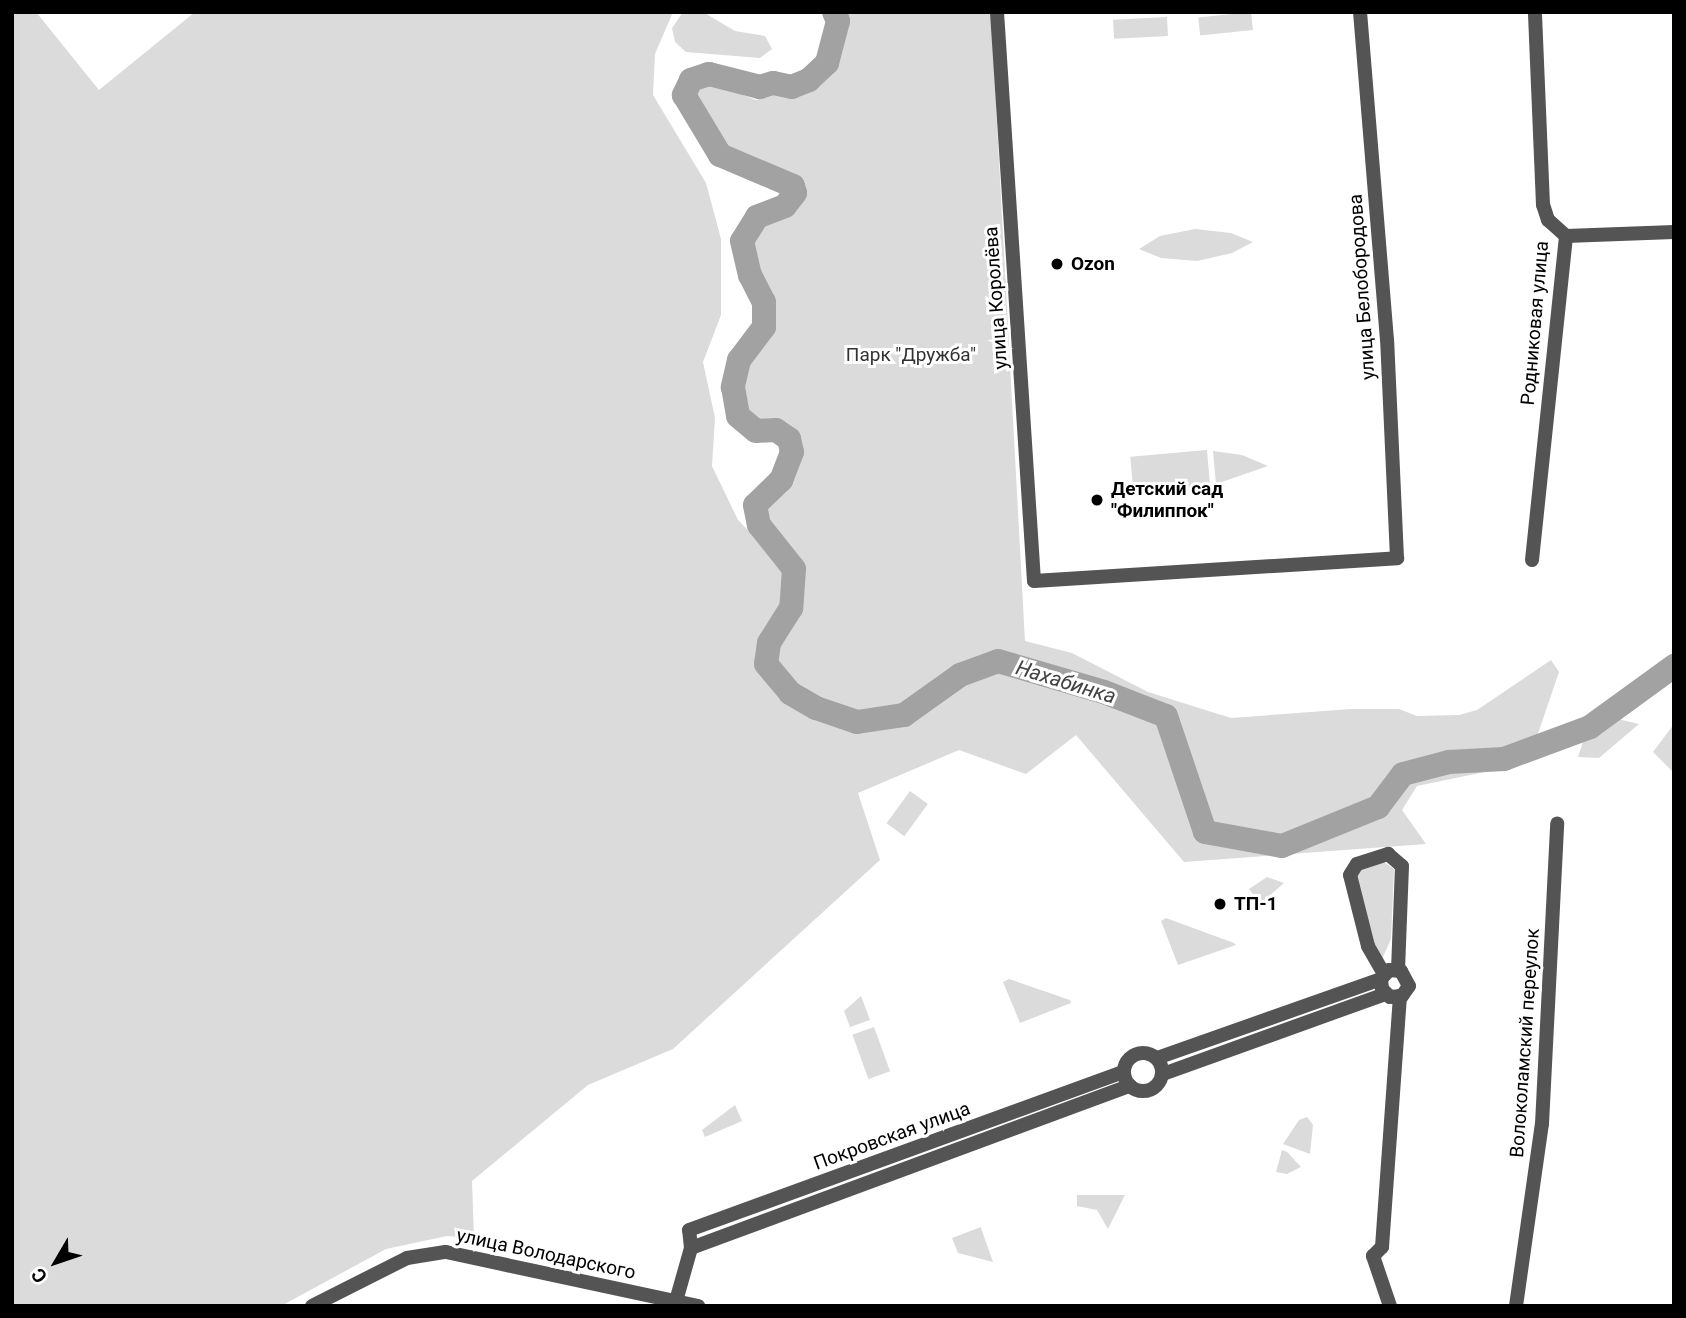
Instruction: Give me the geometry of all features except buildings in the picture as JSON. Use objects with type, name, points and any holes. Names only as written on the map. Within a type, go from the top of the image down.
[{"type":"street","name":"улица Королёва","points":[[997,12],[1034,581],[1396,558]]},
{"type":"street","name":"улица Белобородова","points":[[1360,12],[1387,340],[1396,558]]},
{"type":"street","name":"Родниковая улица","points":[[1532,559],[1566,236],[1548,220],[1543,205],[1535,12]]},
{"type":"street","points":[[1566,236],[1674,232]]},
{"type":"street","name":"Волоколамский переулок","points":[[1516,1306],[1542,1124],[1557,822]]},
{"type":"street","points":[[1389,983],[1368,946],[1350,875],[1357,864],[1388,853],[1402,866],[1389,983],[1382,1247],[1373,1256],[1390,1306]]},
{"type":"street","name":"Покровская улица","points":[[1127,1079],[1135,1054],[1157,1058],[1389,983]]},
{"type":"street","name":"Покровская улица","points":[[677,1301],[691,1248],[689,1230],[1127,1079],[1151,1090],[1163,1074],[1389,983]]},
{"type":"street","points":[[1157,1058],[1163,1074]]},
{"type":"street","name":"Покровская улица","points":[[691,1248],[1127,1079]]},
{"type":"street","name":"улица Володарского","points":[[312,1306],[407,1258],[446,1252],[698,1306]]},
{"type":"green space","name":"Парк \"Дружба\"","points":[[12,12],[36,12],[99,90],[195,12],[673,12],[655,54],[653,95],[706,183],[721,239],[721,315],[703,362],[715,418],[712,466],[738,520],[798,582],[802,576],[796,559],[774,536],[764,507],[794,473],[798,442],[774,425],[758,423],[739,398],[740,382],[768,329],[770,314],[764,284],[750,257],[750,242],[759,228],[797,197],[797,182],[772,165],[724,151],[691,98],[697,83],[713,83],[756,100],[801,89],[834,49],[833,12],[991,12],[1025,641],[1072,653],[1148,692],[1231,718],[1351,709],[1399,709],[1417,716],[1459,715],[1477,710],[1551,660],[1559,672],[1528,763],[1417,786],[1402,810],[1426,844],[1184,862],[1076,735],[1026,774],[959,750],[858,793],[880,860],[673,1049],[588,1085],[472,1181],[474,1238],[447,1236],[386,1249],[281,1306],[12,1306]]},
{"type":"green space","points":[[683,12],[703,12],[735,31],[765,36],[772,49],[760,58],[686,52],[675,42],[672,28]]},
{"type":"green space","points":[[1251,12],[1253,30],[1200,35],[1198,18]]},
{"type":"green space","points":[[1167,17],[1168,36],[1114,39],[1113,20]]},
{"type":"green space","points":[[1195,229],[1231,233],[1253,242],[1232,253],[1197,261],[1161,258],[1139,249],[1160,236]]},
{"type":"green space","points":[[1207,450],[1210,488],[1134,495],[1130,457]]},
{"type":"green space","points":[[1213,451],[1242,455],[1268,466],[1216,484]]},
{"type":"green space","points":[[1618,719],[1639,724],[1599,758],[1578,757],[1584,739]]},
{"type":"green space","points":[[1674,724],[1674,773],[1653,752]]},
{"type":"green space","points":[[910,791],[928,804],[904,836],[886,823]]},
{"type":"green space","points":[[1384,862],[1394,869],[1391,939],[1382,959],[1369,939],[1354,878],[1359,866]]},
{"type":"green space","points":[[1267,877],[1284,883],[1260,904],[1249,889]]},
{"type":"green space","points":[[1166,918],[1236,945],[1178,965],[1161,921]]},
{"type":"green space","points":[[1009,979],[1070,1000],[1071,1003],[1020,1023],[1003,982]]},
{"type":"green space","points":[[861,996],[870,1020],[850,1027],[844,1011]]},
{"type":"green space","points":[[874,1027],[890,1071],[868,1079],[852,1035]]},
{"type":"green space","points":[[735,1105],[742,1121],[705,1137],[702,1130]]},
{"type":"green space","points":[[1307,1117],[1313,1125],[1310,1154],[1283,1144],[1299,1120]]},
{"type":"green space","points":[[1282,1150],[1301,1167],[1287,1174],[1276,1172]]},
{"type":"green space","points":[[1077,1195],[1125,1195],[1108,1229],[1097,1210],[1077,1206]]},
{"type":"green space","points":[[981,1227],[993,1262],[958,1253],[952,1238]]},
{"type":"waterway","name":"Нахабинка","points":[[834,12],[838,21],[827,63],[809,80],[792,87],[773,83],[760,87],[709,74],[691,80],[684,95],[720,155],[793,186],[795,193],[785,206],[757,217],[742,241],[750,275],[764,302],[764,327],[739,360],[733,387],[738,416],[756,431],[776,430],[789,439],[792,452],[781,480],[755,505],[759,525],[794,569],[791,608],[769,643],[766,664],[790,693],[816,708],[857,722],[904,715],[960,675],[998,661],[1104,692],[1166,716],[1205,832],[1282,846],[1378,807],[1403,774],[1449,762],[1504,759],[1590,727],[1674,666]]},
{"type":"place","name":"Ozon","points":[[1057,264]]},
{"type":"place","name":"Детский сад \"Филиппок\"","points":[[1097,500]]},
{"type":"place","name":"ТП-1","points":[[1220,904]]}]
